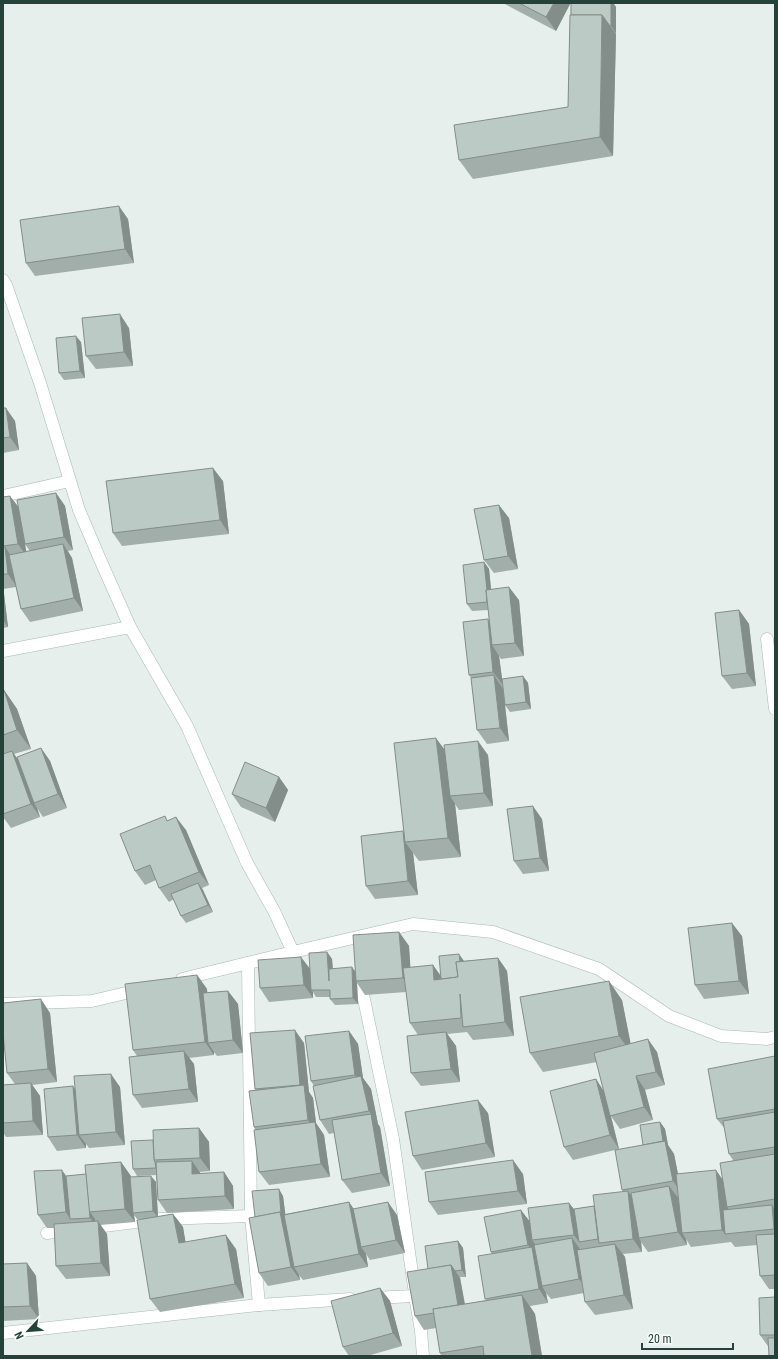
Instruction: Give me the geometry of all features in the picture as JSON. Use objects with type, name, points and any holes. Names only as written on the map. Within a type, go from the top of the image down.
[{"type":"street","points":[[3,280],[40,383],[79,510],[130,627],[187,726],[247,863],[274,911],[294,952]]},
{"type":"street","points":[[3,496],[70,481]]},
{"type":"street","points":[[3,651],[130,627]]},
{"type":"street","points":[[767,639],[775,709]]},
{"type":"street","points":[[174,981],[412,924],[493,932],[599,969],[669,1016],[721,1036],[767,1039],[775,1037]]},
{"type":"street","points":[[352,938],[393,1139],[421,1331],[423,1356]]},
{"type":"street","points":[[248,963],[251,1216],[259,1305]]},
{"type":"street","points":[[3,1004],[92,1001],[151,986]]},
{"type":"street","points":[[47,1233],[160,1219],[251,1216]]},
{"type":"street","points":[[3,1333],[259,1305],[415,1296]]},
{"type":"building","points":[[519,3],[554,3],[546,17]]},
{"type":"building","points":[[571,3],[611,3],[611,26],[602,15],[571,15]]},
{"type":"building","points":[[570,15],[602,15],[600,137],[459,160],[454,125],[568,107]]},
{"type":"building","points":[[119,206],[125,249],[26,263],[20,220]]},
{"type":"building","points":[[120,314],[124,352],[86,356],[82,318]]},
{"type":"building","points":[[76,336],[80,371],[59,373],[56,338]]},
{"type":"building","points":[[3,408],[6,408],[10,437],[3,438]]},
{"type":"building","points":[[213,468],[220,520],[113,533],[106,481]]},
{"type":"building","points":[[56,493],[64,537],[25,544],[17,500]]},
{"type":"building","points":[[10,496],[18,544],[3,546],[3,497]]},
{"type":"building","points":[[499,505],[508,556],[484,560],[474,509]]},
{"type":"building","points":[[63,544],[74,598],[21,609],[9,555]]},
{"type":"building","points":[[3,547],[5,547],[8,574],[3,574]]},
{"type":"building","points":[[484,562],[487,602],[467,604],[463,565]]},
{"type":"building","points":[[509,587],[515,643],[492,645],[486,590]]},
{"type":"building","points":[[739,610],[747,673],[722,676],[715,613]]},
{"type":"building","points":[[488,619],[493,672],[469,675],[463,622]]},
{"type":"building","points":[[494,675],[500,728],[477,730],[471,678]]},
{"type":"building","points":[[523,676],[526,702],[505,705],[502,679]]},
{"type":"building","points":[[3,690],[17,730],[3,735]]},
{"type":"building","points":[[436,738],[448,838],[405,842],[394,743]]},
{"type":"building","points":[[478,741],[484,793],[450,796],[444,745]]},
{"type":"building","points":[[41,748],[58,794],[34,803],[17,757]]},
{"type":"building","points":[[12,751],[31,804],[3,814],[3,754]]},
{"type":"building","points":[[245,762],[279,777],[266,808],[232,794]]},
{"type":"building","points":[[533,806],[540,858],[514,861],[507,809]]},
{"type":"building","points":[[165,816],[167,821],[176,817],[199,872],[159,888],[150,865],[135,871],[120,834]]},
{"type":"building","points":[[403,831],[408,881],[366,886],[361,836]]},
{"type":"building","points":[[198,883],[208,905],[181,916],[171,894]]},
{"type":"building","points":[[732,923],[739,981],[695,985],[688,928]]},
{"type":"building","points":[[399,932],[403,978],[356,981],[353,935]]},
{"type":"building","points":[[327,952],[329,981],[329,969],[352,967],[353,998],[330,999],[330,990],[311,990],[309,953]]},
{"type":"building","points":[[459,954],[460,962],[456,962],[458,977],[441,979],[439,956]]},
{"type":"building","points":[[301,957],[304,985],[260,988],[258,960]]},
{"type":"building","points":[[498,958],[505,1022],[463,1027],[460,994],[461,1018],[410,1023],[403,968],[433,965],[434,980],[458,977],[456,962]]},
{"type":"building","points":[[197,975],[205,1042],[133,1050],[125,984]]},
{"type":"building","points":[[609,981],[619,1036],[530,1053],[520,997]]},
{"type":"building","points":[[228,991],[233,1040],[208,1043],[203,993]]},
{"type":"building","points":[[41,999],[48,1069],[7,1073],[3,1033],[3,1003]]},
{"type":"building","points":[[295,1030],[300,1085],[255,1089],[250,1033]]},
{"type":"building","points":[[349,1031],[355,1075],[311,1081],[305,1036]]},
{"type":"building","points":[[446,1032],[451,1069],[411,1073],[407,1036]]},
{"type":"building","points":[[648,1039],[656,1072],[636,1076],[644,1107],[610,1116],[594,1053]]},
{"type":"building","points":[[184,1051],[189,1089],[133,1095],[129,1057]]},
{"type":"building","points":[[775,1056],[775,1109],[717,1119],[708,1069]]},
{"type":"building","points":[[111,1074],[116,1132],[79,1135],[74,1076]]},
{"type":"building","points":[[361,1076],[369,1111],[320,1120],[313,1086]]},
{"type":"building","points":[[596,1079],[610,1135],[564,1147],[550,1091]]},
{"type":"building","points":[[31,1083],[33,1121],[3,1123],[3,1085]]},
{"type":"building","points":[[304,1085],[308,1120],[254,1127],[249,1091]]},
{"type":"building","points":[[73,1086],[77,1135],[48,1137],[44,1089]]},
{"type":"building","points":[[478,1100],[486,1143],[413,1156],[405,1112]]},
{"type":"building","points":[[775,1112],[775,1147],[729,1154],[723,1121]]},
{"type":"building","points":[[371,1114],[381,1173],[342,1180],[332,1120]]},
{"type":"building","points":[[315,1122],[321,1164],[259,1172],[254,1130]]},
{"type":"building","points":[[660,1122],[663,1141],[643,1145],[640,1125]]},
{"type":"building","points":[[199,1128],[200,1158],[154,1160],[153,1130]]},
{"type":"building","points":[[153,1140],[156,1168],[133,1169],[131,1141]]},
{"type":"building","points":[[665,1141],[673,1181],[622,1190],[615,1150]]},
{"type":"building","points":[[775,1154],[775,1199],[727,1207],[720,1163]]},
{"type":"building","points":[[513,1160],[518,1191],[429,1202],[425,1172]]},
{"type":"building","points":[[192,1161],[192,1174],[224,1172],[225,1196],[158,1200],[156,1162]]},
{"type":"building","points":[[121,1162],[125,1209],[89,1212],[85,1165]]},
{"type":"building","points":[[62,1170],[66,1212],[38,1215],[34,1171]]},
{"type":"building","points":[[716,1170],[722,1230],[682,1233],[676,1174]]},
{"type":"building","points":[[86,1174],[90,1218],[70,1219],[66,1176]]},
{"type":"building","points":[[151,1176],[153,1211],[133,1213],[130,1177]]},
{"type":"building","points":[[669,1186],[678,1232],[639,1238],[631,1193]]},
{"type":"building","points":[[279,1189],[281,1213],[255,1217],[252,1191]]},
{"type":"building","points":[[628,1191],[633,1239],[599,1243],[593,1195]]},
{"type":"building","points":[[349,1202],[359,1254],[294,1267],[284,1215]]},
{"type":"building","points":[[388,1202],[396,1240],[361,1247],[353,1209]]},
{"type":"building","points":[[569,1203],[574,1235],[532,1240],[528,1208]]},
{"type":"building","points":[[772,1205],[774,1229],[725,1234],[723,1210]]},
{"type":"building","points":[[594,1206],[598,1239],[579,1242],[574,1209]]},
{"type":"building","points":[[521,1210],[528,1245],[491,1252],[484,1217]]},
{"type":"building","points":[[280,1212],[291,1267],[259,1273],[249,1218]]},
{"type":"building","points":[[173,1214],[179,1243],[226,1235],[235,1284],[150,1299],[137,1220]]},
{"type":"building","points":[[98,1221],[101,1263],[56,1266],[54,1224]]},
{"type":"building","points":[[775,1234],[775,1275],[760,1276],[756,1235]]},
{"type":"building","points":[[572,1238],[579,1279],[542,1286],[534,1245]]},
{"type":"building","points":[[458,1241],[462,1270],[455,1271],[451,1265],[428,1269],[425,1246]]},
{"type":"building","points":[[615,1244],[624,1295],[585,1302],[577,1250]]},
{"type":"building","points":[[532,1247],[539,1289],[485,1299],[478,1256]]},
{"type":"building","points":[[27,1263],[30,1306],[3,1307],[3,1264]]},
{"type":"building","points":[[451,1265],[458,1305],[433,1309],[434,1313],[415,1316],[407,1272]]},
{"type":"building","points":[[380,1288],[393,1333],[343,1347],[331,1301]]},
{"type":"building","points":[[522,1295],[532,1356],[484,1356],[483,1346],[440,1353],[433,1309]]},
{"type":"building","points":[[775,1297],[775,1335],[760,1335],[759,1298]]},
{"type":"building","points":[[768,1338],[775,1338],[775,1356],[769,1356]]}]
